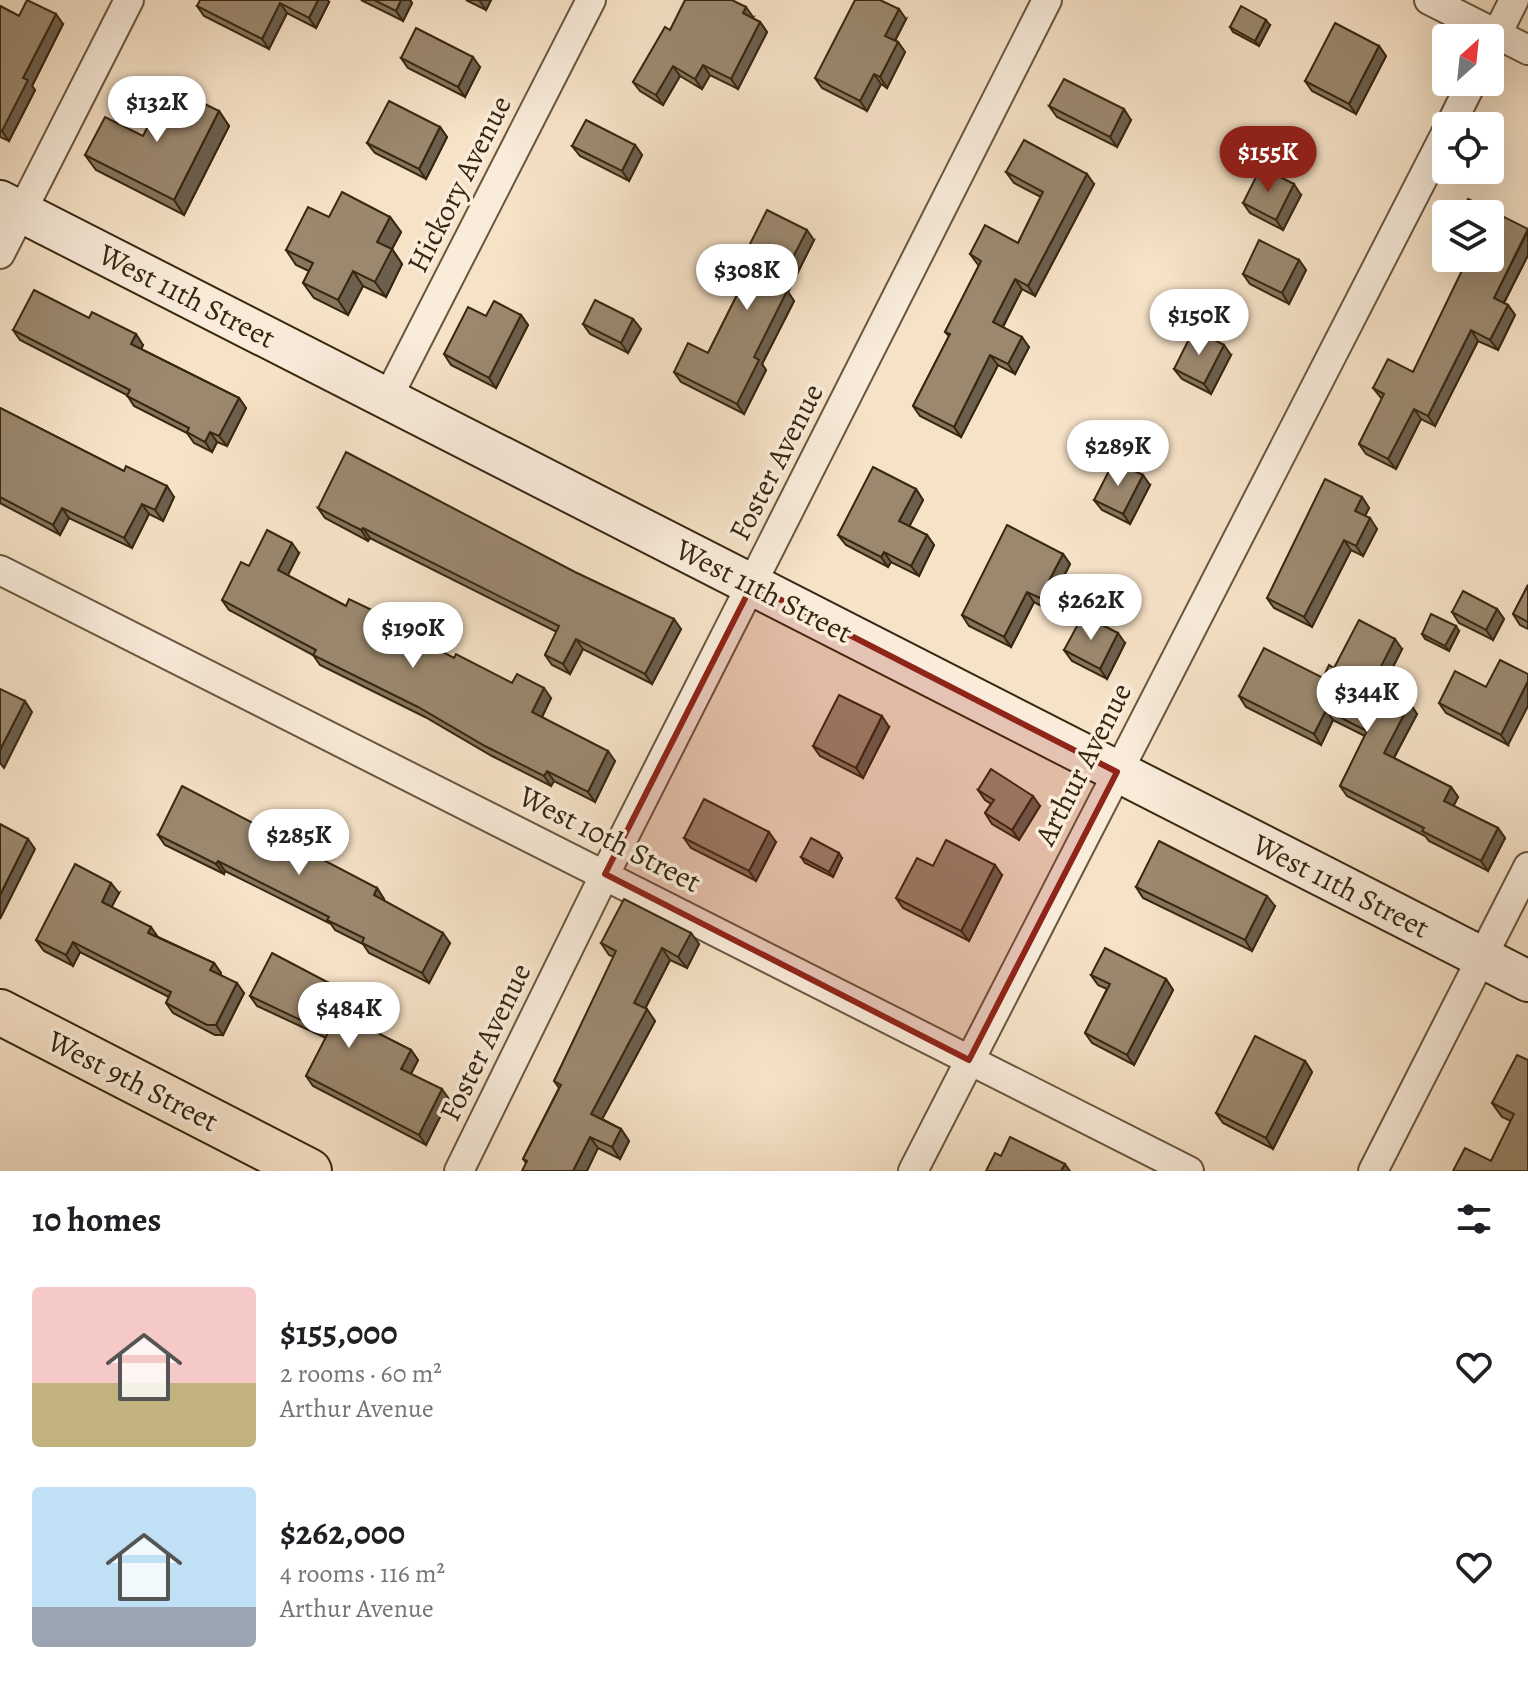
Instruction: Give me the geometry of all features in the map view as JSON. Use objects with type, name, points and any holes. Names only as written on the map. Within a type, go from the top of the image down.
[{"type":"main road","name":"West 11th Street","points":[[10,206],[1528,981]]},
{"type":"main road","name":"West 9th Street","points":[[0,1012],[309,1171]]},
{"type":"street","points":[[0,254],[10,206],[129,0]]},
{"type":"street","name":"Hickory Avenue","points":[[387,399],[591,0]]},
{"type":"street","name":"Foster Avenue","points":[[459,1171],[605,874],[1047,0]]},
{"type":"street","points":[[1429,0],[1467,24]]},
{"type":"street","points":[[1502,24],[1514,0]]},
{"type":"street","points":[[1504,44],[1528,50]]},
{"type":"street","name":"Arthur Avenue","points":[[913,1171],[1432,160]]},
{"type":"street","name":"West 10th Street","points":[[0,570],[1189,1171]]},
{"type":"street","points":[[1373,1171],[1528,867]]},
{"type":"highlighted area","points":[[752,585],[1117,772],[969,1060],[605,874]]},
{"type":"building","points":[[27,0],[56,14],[23,78],[28,80],[2,131],[0,6],[19,16]]},
{"type":"building","points":[[200,0],[318,0],[309,18],[280,3],[262,39],[197,6]]},
{"type":"building","points":[[374,0],[401,0],[396,11]]},
{"type":"building","points":[[685,0],[732,0],[746,7],[743,13],[760,22],[731,79],[703,65],[695,79],[673,66],[656,95],[633,82],[665,27],[670,30]]},
{"type":"building","points":[[855,0],[880,0],[899,9],[885,36],[898,42],[880,77],[874,74],[860,101],[815,78]]},
{"type":"building","points":[[1241,6],[1266,20],[1255,41],[1230,27]]},
{"type":"building","points":[[1335,23],[1379,46],[1349,104],[1305,81]]},
{"type":"building","points":[[416,28],[473,57],[458,87],[401,58]]},
{"type":"building","points":[[1064,79],[1124,109],[1110,137],[1049,106]]},
{"type":"building","points":[[168,86],[219,111],[174,200],[85,155],[105,117],[143,136]]},
{"type":"building","points":[[389,101],[440,127],[419,169],[367,143]]},
{"type":"building","points":[[586,120],[635,145],[622,171],[572,146]]},
{"type":"building","points":[[1024,140],[1087,174],[1028,286],[1015,279],[993,322],[1022,337],[1008,364],[990,355],[954,427],[913,406],[950,334],[945,332],[981,261],[970,254],[985,225],[1018,243],[1043,192],[1006,172]]},
{"type":"building","points":[[1261,167],[1294,184],[1276,220],[1243,203]]},
{"type":"building","points":[[342,192],[390,217],[377,242],[392,249],[375,282],[353,271],[338,300],[303,283],[313,263],[286,250],[308,207],[329,217]]},
{"type":"building","points":[[767,210],[807,230],[778,286],[787,291],[754,357],[759,360],[737,404],[674,372],[688,343],[708,353],[747,275],[737,270]]},
{"type":"building","points":[[1504,217],[1528,229],[1494,298],[1508,305],[1490,340],[1471,330],[1428,416],[1414,409],[1388,459],[1359,444],[1384,394],[1373,388],[1388,359],[1413,372],[1461,272],[1504,272]]},
{"type":"building","points":[[1259,240],[1299,260],[1282,293],[1243,274]]},
{"type":"building","points":[[34,290],[89,318],[92,312],[136,334],[131,344],[239,398],[219,436],[210,432],[205,442],[187,432],[189,428],[127,396],[130,390],[13,330]]},
{"type":"building","points":[[595,300],[633,319],[621,343],[583,324]]},
{"type":"building","points":[[494,301],[521,315],[489,378],[444,354],[468,307],[486,316]]},
{"type":"building","points":[[1194,329],[1224,345],[1204,384],[1174,369]]},
{"type":"building","points":[[0,408],[124,471],[126,466],[167,486],[155,510],[142,504],[124,538],[62,508],[53,525],[0,497]]},
{"type":"building","points":[[346,452],[575,572],[674,619],[645,674],[576,639],[563,664],[545,655],[559,626],[318,508]]},
{"type":"building","points":[[1114,461],[1143,475],[1123,514],[1094,500]]},
{"type":"building","points":[[873,467],[916,489],[899,521],[927,535],[911,566],[884,552],[881,557],[838,535]]},
{"type":"building","points":[[1325,479],[1362,497],[1355,511],[1370,518],[1356,546],[1344,540],[1304,617],[1267,598]]},
{"type":"building","points":[[1007,525],[1063,554],[1040,598],[1027,592],[1004,637],[962,615]]},
{"type":"building","points":[[267,530],[292,543],[278,570],[346,606],[349,599],[376,612],[368,628],[408,648],[414,637],[454,658],[456,654],[512,683],[517,674],[544,688],[532,712],[608,751],[588,792],[547,771],[544,776],[485,746],[418,707],[313,655],[316,650],[222,600],[241,562],[249,566]]},
{"type":"building","points":[[1528,585],[1528,622],[1513,614]]},
{"type":"building","points":[[1463,591],[1497,609],[1486,630],[1452,612]]},
{"type":"building","points":[[1431,614],[1456,626],[1445,646],[1422,634]]},
{"type":"building","points":[[1083,615],[1118,633],[1100,669],[1064,650]]},
{"type":"building","points":[[1359,620],[1395,639],[1372,684],[1410,703],[1384,753],[1451,787],[1444,801],[1498,828],[1481,861],[1340,786],[1367,731],[1326,710],[1314,734],[1239,696],[1264,648],[1323,678],[1329,665],[1334,668]]},
{"type":"building","points":[[1500,660],[1528,674],[1528,681],[1501,735],[1439,703],[1455,671],[1486,687]]},
{"type":"building","points":[[0,689],[25,701],[0,750]]},
{"type":"building","points":[[839,695],[882,716],[856,768],[813,746]]},
{"type":"building","points":[[991,769],[1033,796],[1012,830],[985,813],[994,800],[978,790]]},
{"type":"building","points":[[182,786],[377,888],[374,895],[443,933],[422,973],[362,943],[364,938],[327,920],[329,917],[218,861],[216,864],[158,835]]},
{"type":"building","points":[[704,799],[769,832],[749,871],[684,838]]},
{"type":"building","points":[[0,824],[28,839],[0,895]]},
{"type":"building","points":[[811,838],[839,853],[829,872],[801,857]]},
{"type":"building","points":[[946,840],[995,865],[961,931],[896,898],[917,858],[933,866]]},
{"type":"building","points":[[1159,841],[1267,896],[1245,940],[1136,887]]},
{"type":"building","points":[[75,864],[111,883],[102,902],[151,927],[148,933],[214,963],[210,970],[237,983],[216,1025],[207,1025],[166,1003],[171,992],[73,942],[66,955],[36,940]]},
{"type":"building","points":[[624,899],[691,933],[678,957],[662,948],[634,1003],[647,1009],[591,1114],[621,1129],[612,1147],[590,1137],[573,1171],[522,1171],[527,1161],[523,1159],[561,1085],[554,1081],[616,951],[601,943]]},
{"type":"building","points":[[1105,948],[1166,979],[1127,1055],[1085,1033],[1110,984],[1091,975]]},
{"type":"building","points":[[272,953],[329,983],[319,1003],[411,1050],[401,1069],[442,1089],[419,1135],[306,1076],[328,1033],[250,996]]},
{"type":"building","points":[[1255,1036],[1305,1061],[1266,1138],[1216,1113]]},
{"type":"building","points":[[1517,1055],[1528,1060],[1528,1171],[1453,1171],[1465,1148],[1491,1161],[1514,1114],[1492,1103]]},
{"type":"building","points":[[1010,1137],[1065,1164],[1061,1171],[986,1171],[995,1153],[1001,1156]]}]
